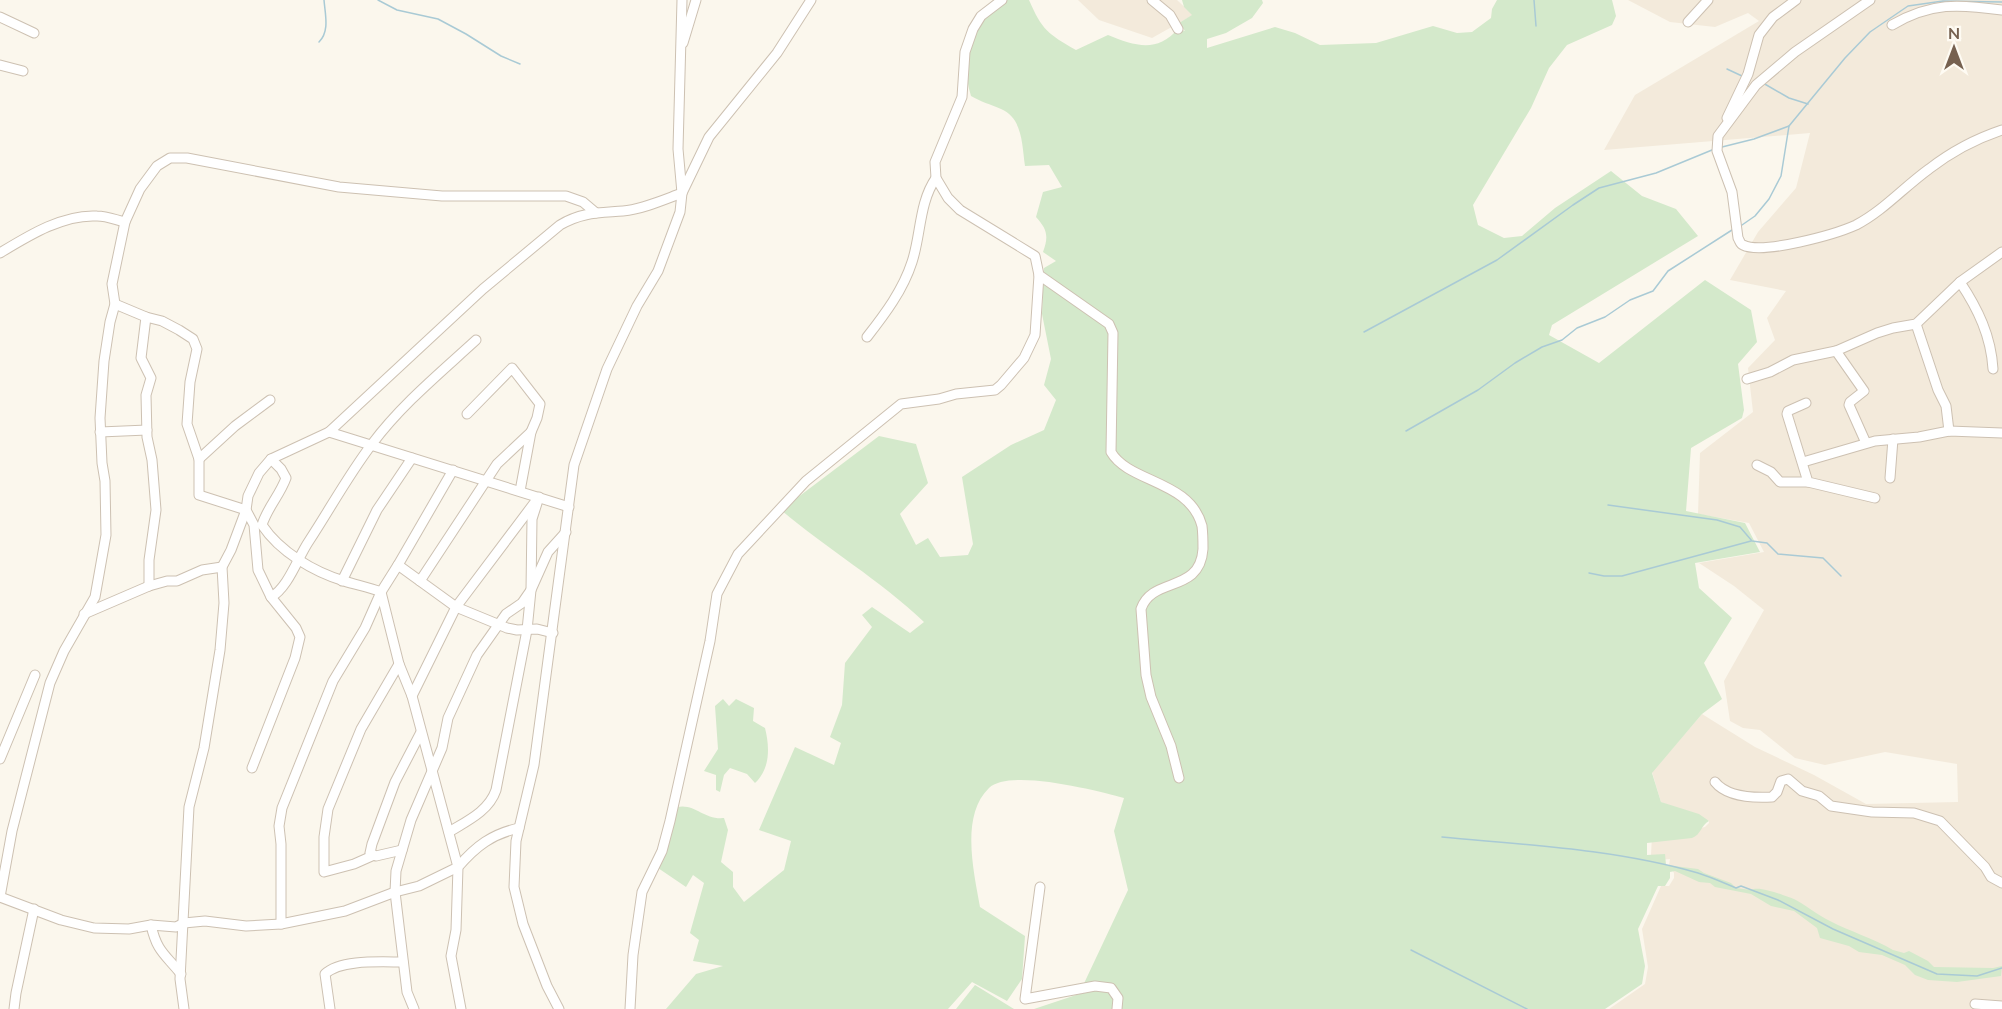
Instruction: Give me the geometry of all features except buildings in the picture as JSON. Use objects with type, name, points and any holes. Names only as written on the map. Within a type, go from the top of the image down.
[{"type":"street","points":[[559,1009],[547,986],[523,924],[514,887],[515,851],[534,765],[574,465],[607,369],[637,306],[658,271],[680,212],[682,193],[678,149],[682,0]]},
{"type":"street","points":[[681,48],[696,0]]},
{"type":"street","points":[[184,1009],[180,979],[189,807],[204,748],[220,650],[224,603],[222,567],[231,550],[246,510],[248,496],[259,473],[272,459],[329,432],[483,289],[539,242],[574,217],[642,207],[682,193],[709,137],[777,53],[811,0]]},
{"type":"street","points":[[630,1009],[633,955],[642,892],[662,851],[705,663],[717,594],[738,554],[806,481],[901,404],[995,390],[1024,358],[1035,335],[1038,324],[1039,275],[1035,256],[960,210],[948,198],[936,178],[935,162],[962,97],[965,52],[973,28],[981,16],[1002,0]]},
{"type":"street","points":[[1152,0],[1170,15],[1178,28]]},
{"type":"street","points":[[1688,22],[1708,0]]},
{"type":"street","points":[[1725,126],[1728,112],[1746,78],[1759,35],[1773,17],[1796,0]]},
{"type":"street","points":[[1870,0],[1804,45],[1760,82],[1718,136],[1716,148],[1732,192],[1738,238],[1744,246],[1763,247],[1818,237],[1857,224],[1958,149],[2002,130]]},
{"type":"street","points":[[1893,25],[1916,14],[1951,5],[2002,10]]},
{"type":"street","points":[[0,17],[34,33]]},
{"type":"street","points":[[0,65],[23,71]]},
{"type":"street","points":[[519,828],[506,831],[477,846],[458,867],[419,886],[395,892],[345,911],[281,924],[246,926],[206,921],[184,922],[176,927],[151,925],[129,929],[94,928],[80,926],[0,897],[12,831],[50,683],[64,651],[95,597],[106,535],[105,481],[100,432],[105,361],[115,304],[112,284],[125,222],[140,189],[157,166],[170,158],[180,158],[339,188],[433,196],[566,196],[583,201],[596,213]]},
{"type":"street","points":[[867,337],[892,304],[912,263],[926,195],[936,178]]},
{"type":"street","points":[[0,253],[41,230],[84,216],[105,217],[125,222]]},
{"type":"street","points":[[1747,378],[1770,372],[1793,360],[1836,351],[1877,333],[1916,324],[1960,282],[2002,252]]},
{"type":"street","points":[[1039,275],[1112,327],[1111,452],[1116,460],[1184,499],[1194,508],[1203,529],[1202,559],[1198,570],[1189,578],[1153,593],[1144,600],[1141,609],[1146,675],[1151,697],[1171,746],[1179,778]]},
{"type":"street","points":[[1960,282],[1984,322],[1992,353],[1993,369]]},
{"type":"street","points":[[115,304],[162,321],[193,339],[197,349],[190,382],[187,424],[199,459],[199,495],[246,510],[254,525],[258,570],[271,597],[300,636],[294,658],[252,768]]},
{"type":"street","points":[[146,317],[141,358],[151,378],[146,395],[147,430],[156,510],[149,560],[149,586]]},
{"type":"street","points":[[1916,324],[1938,390],[1946,406],[1949,431]]},
{"type":"street","points":[[271,597],[287,581],[297,559],[371,445],[400,411],[476,340]]},
{"type":"street","points":[[1836,351],[1864,391],[1849,405],[1866,444]]},
{"type":"street","points":[[467,414],[512,368],[540,404],[531,432],[520,491]]},
{"type":"street","points":[[199,459],[270,400]]},
{"type":"street","points":[[1806,403],[1788,411],[1787,414],[1808,482]]},
{"type":"street","points":[[100,432],[147,430]]},
{"type":"street","points":[[1803,462],[1866,444],[1949,431],[2002,434]]},
{"type":"street","points":[[329,432],[569,507]]},
{"type":"street","points":[[420,581],[488,481],[497,464],[531,432]]},
{"type":"street","points":[[1890,478],[1893,440]]},
{"type":"street","points":[[342,581],[377,510],[412,458]]},
{"type":"street","points":[[272,459],[286,478],[262,525],[268,534],[297,559],[318,571],[342,581],[381,592]]},
{"type":"street","points":[[1757,465],[1771,472],[1780,482],[1808,482],[1875,498]]},
{"type":"street","points":[[281,924],[279,826],[282,808],[333,681],[365,628],[381,592],[453,470]]},
{"type":"street","points":[[449,832],[483,810],[492,800],[527,630],[531,590],[532,519],[539,497]]},
{"type":"street","points":[[412,696],[456,607],[539,497]]},
{"type":"street","points":[[414,1009],[407,992],[395,892],[396,871],[411,820],[442,748],[453,705],[477,655],[506,614],[522,603],[531,590],[549,552],[566,532]]},
{"type":"street","points":[[398,565],[456,607],[517,630],[537,629],[553,633]]},
{"type":"street","points":[[84,614],[149,586],[177,581],[202,570],[222,567]]},
{"type":"street","points":[[381,592],[399,664],[412,696],[458,867],[456,930],[451,956],[461,1009]]},
{"type":"street","points":[[399,664],[361,729],[328,809],[324,837],[324,872],[354,864],[372,856],[402,850]]},
{"type":"street","points":[[0,759],[35,675]]},
{"type":"street","points":[[372,856],[370,853],[372,844],[395,782],[421,732]]},
{"type":"street","points":[[1715,782],[1732,793],[1763,798],[1772,797],[1777,792],[1781,781],[1788,779],[1802,791],[1819,796],[1831,806],[1872,812],[1914,813],[1929,816],[1949,828],[1985,867],[1991,877],[2002,883]]},
{"type":"street","points":[[1040,887],[1025,999],[1095,986],[1111,988],[1118,998],[1117,1009]]},
{"type":"street","points":[[14,1009],[33,909]]},
{"type":"street","points":[[151,925],[162,955],[181,974]]},
{"type":"street","points":[[330,1009],[325,974],[331,968],[363,963],[403,962]]},
{"type":"street","points":[[1975,1004],[2002,1006]]},
{"type":"shaded area","points":[[1078,0],[1177,0],[1193,15],[1152,38],[1099,20]]},
{"type":"shaded area","points":[[1628,0],[2002,0],[2002,1009],[1609,1009],[1645,984],[1648,967],[1642,929],[1661,886],[1669,886],[1674,878],[1669,865],[1670,859],[1659,860],[1651,855],[1652,835],[1684,832],[1705,827],[1709,823],[1709,821],[1661,802],[1652,772],[1702,714],[1755,747],[1814,775],[1866,804],[1958,802],[1957,764],[1885,752],[1825,765],[1795,758],[1760,730],[1743,728],[1730,721],[1724,681],[1764,610],[1734,586],[1699,563],[1764,552],[1749,523],[1698,514],[1700,453],[1753,412],[1748,368],[1775,340],[1767,318],[1786,291],[1730,280],[1758,232],[1796,188],[1810,133],[1604,150],[1635,95],[1759,21],[1748,13],[1715,27],[1670,22]]},
{"type":"green space","points":[[994,0],[1029,0],[1042,25],[1059,40],[1076,50],[1108,35],[1136,44],[1162,42],[1178,29],[1185,31],[1179,23],[1192,15],[1184,7],[1182,0],[1262,0],[1263,3],[1252,18],[1226,33],[1207,39],[1207,48],[1275,27],[1295,33],[1320,45],[1376,43],[1433,26],[1457,33],[1472,32],[1491,18],[1492,9],[1497,0],[1612,0],[1616,16],[1612,25],[1567,45],[1549,68],[1531,108],[1473,205],[1478,225],[1504,238],[1522,236],[1555,208],[1611,171],[1642,196],[1676,209],[1698,236],[1552,325],[1549,335],[1599,363],[1705,280],[1751,310],[1757,342],[1738,364],[1744,410],[1742,418],[1691,448],[1686,511],[1745,523],[1760,552],[1695,563],[1699,588],[1732,618],[1704,663],[1722,699],[1702,714],[1652,773],[1661,802],[1699,814],[1709,821],[1692,838],[1647,843],[1647,855],[1665,854],[1666,865],[1698,869],[1731,883],[1736,888],[1766,890],[1794,899],[1838,925],[1893,950],[1904,953],[1909,951],[1928,961],[1934,967],[1993,968],[2002,966],[2001,976],[1957,982],[1928,980],[1915,975],[1905,965],[1882,955],[1859,952],[1849,946],[1820,938],[1817,928],[1794,911],[1771,906],[1751,894],[1699,882],[1675,871],[1670,872],[1670,878],[1665,886],[1658,886],[1638,929],[1645,966],[1642,984],[1605,1009],[1034,1009],[1079,994],[1128,890],[1114,831],[1124,798],[1055,783],[1015,780],[1000,782],[989,788],[980,800],[975,813],[971,845],[980,907],[1025,936],[1022,979],[1007,1001],[972,982],[948,1009],[666,1009],[696,974],[723,966],[693,961],[699,940],[690,933],[704,883],[693,875],[686,887],[658,868],[677,807],[689,807],[711,817],[724,818],[728,830],[721,862],[733,872],[733,887],[744,902],[784,870],[791,841],[759,830],[795,747],[834,765],[841,743],[830,737],[842,705],[845,663],[872,627],[862,615],[872,607],[910,633],[924,622],[890,592],[781,510],[879,436],[916,444],[928,483],[900,514],[916,545],[928,538],[940,557],[968,555],[973,544],[962,477],[1011,445],[1044,430],[1056,400],[1044,385],[1051,359],[1042,314],[1044,268],[1056,261],[1043,252],[1046,233],[1036,217],[1043,192],[1062,187],[1049,165],[1025,166],[1020,133],[1014,119],[1001,109],[971,96],[967,78],[969,53],[974,36],[980,19]]},
{"type":"green space","points":[[723,699],[729,706],[736,699],[754,708],[753,721],[765,728],[768,758],[764,771],[755,783],[747,774],[730,768],[724,775],[720,792],[716,790],[716,775],[704,771],[718,749],[715,706]]},
{"type":"green space","points":[[975,985],[1014,1009],[956,1009]]},
{"type":"waterway","points":[[319,42],[326,28],[324,0]]},
{"type":"waterway","points":[[378,0],[397,10],[438,19],[501,56],[520,64]]},
{"type":"waterway","points":[[1534,0],[1536,26]]},
{"type":"waterway","points":[[1742,225],[1755,216],[1769,199],[1781,176],[1789,126],[1845,58],[1870,32],[1908,6],[1943,1],[2002,2]]},
{"type":"waterway","points":[[1727,69],[1742,76]]},
{"type":"waterway","points":[[1763,83],[1789,98],[1808,104]]},
{"type":"waterway","points":[[1722,147],[1754,139],[1789,126]]},
{"type":"waterway","points":[[1364,332],[1497,260],[1599,188],[1656,173],[1712,150]]},
{"type":"waterway","points":[[1406,431],[1478,390],[1542,347],[1562,340],[1577,328],[1605,317],[1630,300],[1653,291],[1668,271],[1732,230]]},
{"type":"waterway","points":[[1608,505],[1717,520],[1740,527],[1752,541],[1767,543],[1778,554],[1823,558],[1841,576]]},
{"type":"waterway","points":[[1589,573],[1622,576],[1751,541]]},
{"type":"waterway","points":[[1442,837],[1571,849],[1667,865],[1703,875],[1736,888],[1741,886],[1778,900],[1833,929],[1937,974],[1977,976],[2002,968]]},
{"type":"waterway","points":[[1411,950],[1527,1009]]}]
